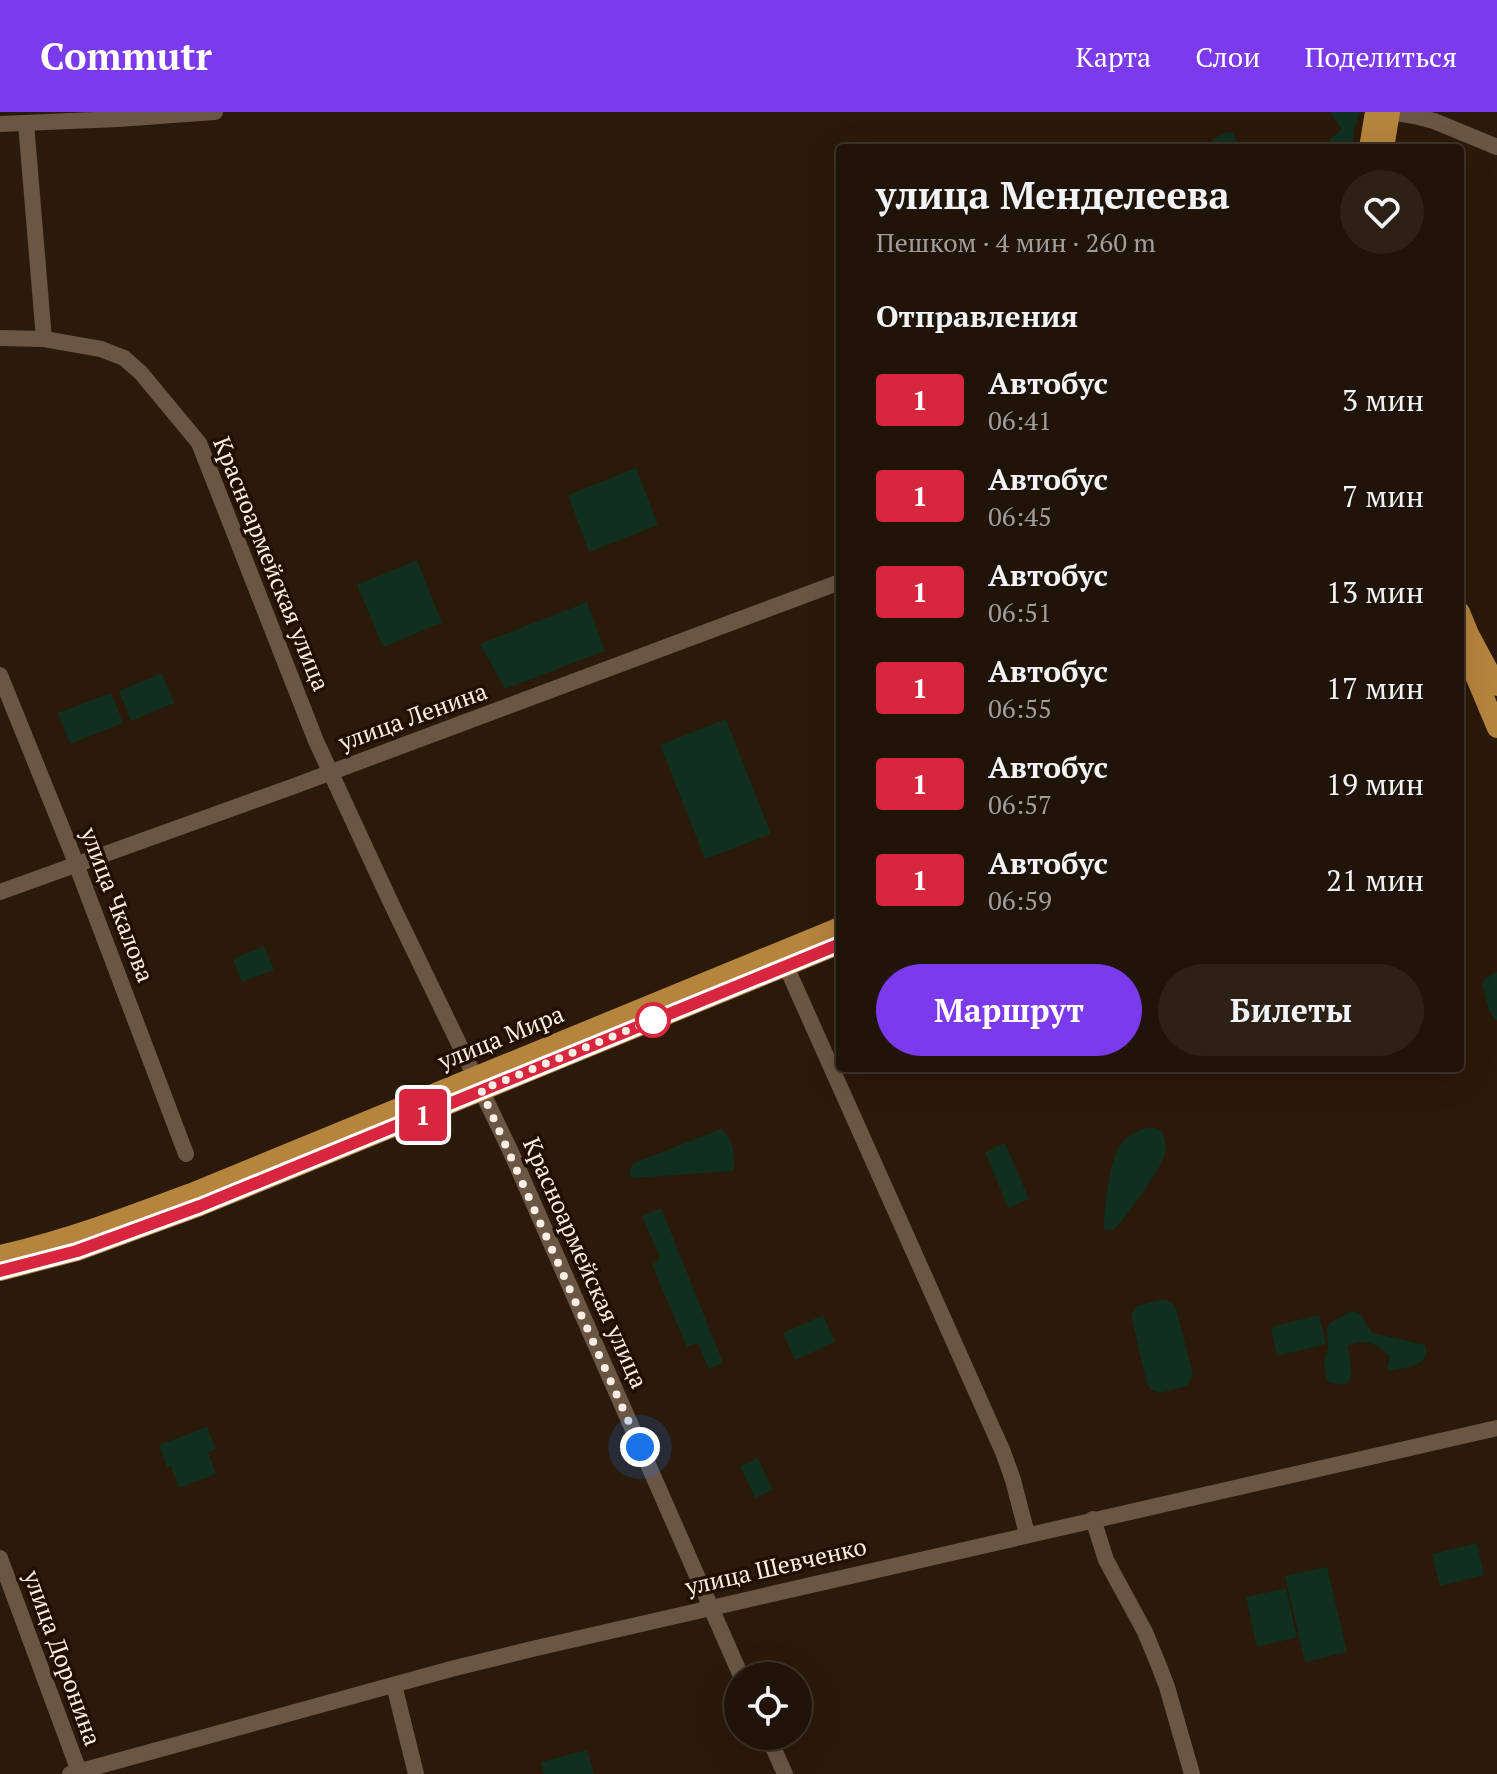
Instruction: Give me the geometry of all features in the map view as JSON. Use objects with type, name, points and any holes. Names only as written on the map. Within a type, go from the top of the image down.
[{"type":"main road","points":[[1370,144],[1375,112]]},
{"type":"main road","points":[[1385,144],[1389,112]]},
{"type":"main road","points":[[1464,622],[1497,728]]},
{"type":"main road","points":[[1464,646],[1482,675]]},
{"type":"main road","name":"улица Мира","points":[[0,1271],[77,1251],[783,959],[836,929]]},
{"type":"main road","name":"улица Мира","points":[[783,959],[836,945]]},
{"type":"main road","name":"улица Мира","points":[[0,1255],[197,1199]]},
{"type":"street","points":[[0,124],[215,112]]},
{"type":"street","points":[[1389,112],[1423,118],[1497,147]]},
{"type":"street","points":[[26,123],[44,339]]},
{"type":"street","name":"Красноармейская улица","points":[[0,338],[44,339],[101,349],[124,358],[141,373],[199,443],[330,773],[510,1150],[735,1662]]},
{"type":"street","name":"улица Ленина","points":[[0,892],[330,773],[836,583]]},
{"type":"street","name":"улица Чкалова","points":[[0,675],[186,1154]]},
{"type":"street","points":[[783,959],[1003,1452],[1027,1534]]},
{"type":"street","name":"улица Шевченко","points":[[76,1773],[518,1652],[1497,1428]]},
{"type":"street","points":[[1093,1519],[1106,1560],[1145,1632],[1163,1675],[1192,1774]]},
{"type":"street","name":"улица Доронина","points":[[0,1558],[76,1773]]},
{"type":"street","points":[[394,1685],[416,1774]]},
{"type":"street","points":[[774,1750],[785,1774]]},
{"type":"green space","points":[[1330,112],[1360,112],[1353,144],[1329,143],[1342,129]]},
{"type":"green space","points":[[1227,132],[1233,133],[1238,144],[1210,144]]},
{"type":"green space","points":[[636,468],[658,525],[589,552],[568,495]]},
{"type":"green space","points":[[417,560],[442,623],[383,647],[357,585]]},
{"type":"green space","points":[[587,602],[605,651],[505,689],[480,644]]},
{"type":"green space","points":[[162,673],[174,703],[131,721],[119,691]]},
{"type":"green space","points":[[111,693],[123,723],[70,744],[58,713]]},
{"type":"green space","points":[[726,719],[771,834],[705,859],[660,745]]},
{"type":"green space","points":[[264,946],[274,970],[242,982],[233,959]]},
{"type":"green space","points":[[1497,972],[1497,1021],[1489,1011],[1482,983]]},
{"type":"green space","points":[[1147,1128],[1162,1131],[1164,1157],[1121,1222],[1112,1230],[1104,1229],[1108,1186],[1116,1152],[1129,1136]]},
{"type":"green space","points":[[721,1129],[732,1147],[732,1171],[630,1176],[634,1163]]},
{"type":"green space","points":[[1005,1143],[1029,1199],[1008,1208],[985,1152]]},
{"type":"green space","points":[[661,1208],[723,1363],[709,1369],[698,1343],[687,1347],[652,1265],[660,1258],[642,1216]]},
{"type":"green space","points":[[1163,1299],[1176,1308],[1193,1374],[1186,1386],[1160,1393],[1147,1384],[1131,1315],[1137,1306]]},
{"type":"green space","points":[[1352,1311],[1362,1316],[1373,1333],[1425,1345],[1425,1357],[1411,1367],[1391,1371],[1387,1370],[1390,1357],[1381,1349],[1371,1343],[1354,1343],[1348,1346],[1350,1380],[1346,1384],[1327,1381],[1324,1362],[1328,1349],[1327,1329],[1329,1324]]},
{"type":"green space","points":[[823,1315],[835,1342],[795,1360],[783,1333]]},
{"type":"green space","points":[[1319,1315],[1326,1344],[1277,1356],[1271,1327]]},
{"type":"green space","points":[[207,1427],[216,1449],[208,1452],[216,1474],[179,1488],[159,1445]]},
{"type":"green space","points":[[758,1458],[773,1490],[755,1498],[740,1466]]},
{"type":"green space","points":[[1477,1543],[1484,1575],[1440,1586],[1432,1554]]},
{"type":"green space","points":[[1327,1567],[1347,1652],[1305,1662],[1285,1576]]},
{"type":"green space","points":[[1286,1588],[1297,1637],[1257,1647],[1246,1597]]},
{"type":"green space","points":[[587,1750],[594,1774],[544,1774],[541,1762]]},
{"type":"bus line","name":"1","points":[[0,1271],[77,1251],[200,1206],[836,946]]},
{"type":"route","points":[[640,1447],[481,1090],[653,1020]]}]
